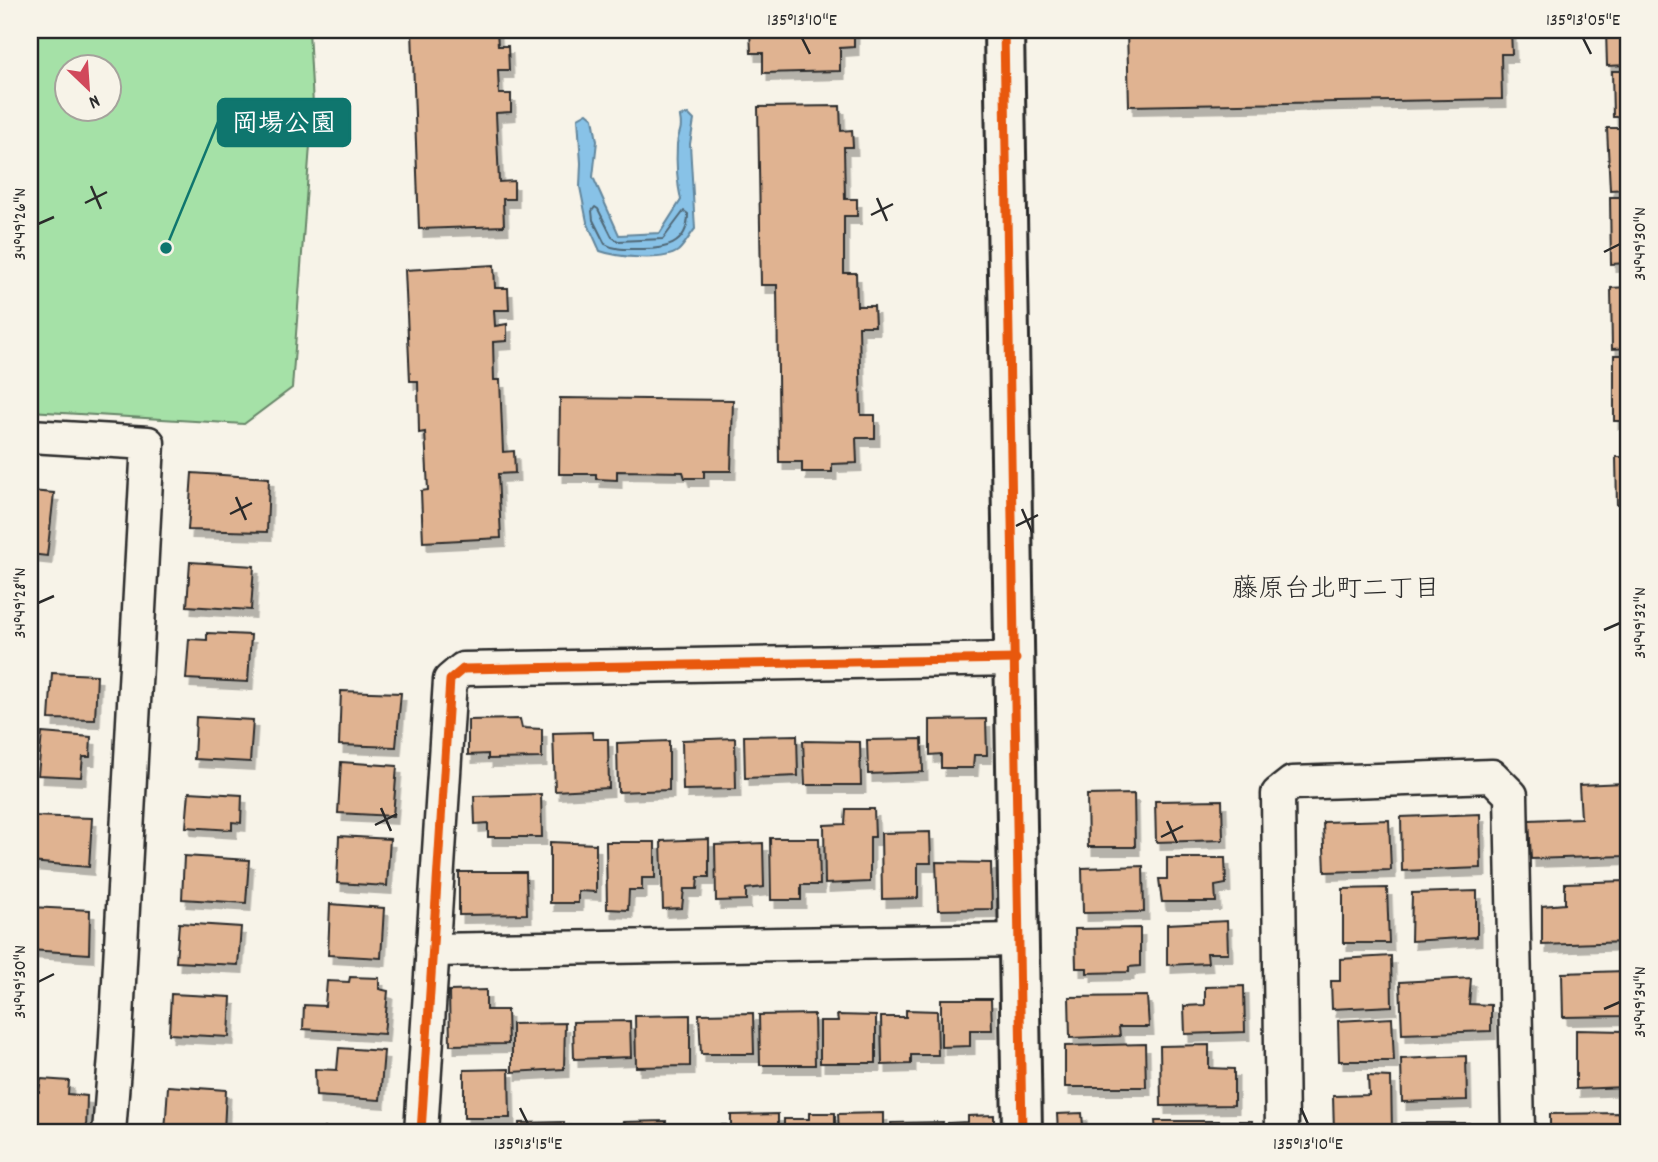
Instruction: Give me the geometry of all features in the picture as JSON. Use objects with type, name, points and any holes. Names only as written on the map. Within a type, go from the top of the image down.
[{"type":"street","points":[[1004,30],[1022,1132]]},
{"type":"street","points":[[30,436],[148,443],[109,1132]]},
{"type":"street","points":[[421,1132],[450,680],[463,669],[1016,660]]},
{"type":"street","points":[[1282,1132],[1278,794],[1292,783],[1492,776],[1511,794],[1518,1132]]},
{"type":"street","points":[[432,950],[1018,940]]},
{"type":"green space","points":[[30,30],[309,30],[313,105],[292,388],[244,424],[30,411]]},
{"type":"water","points":[[587,113],[593,118],[597,141],[593,177],[619,235],[660,233],[681,200],[677,158],[680,117],[688,114],[694,120],[690,144],[695,229],[678,251],[662,256],[628,257],[600,251],[587,222],[580,187],[578,118]]},
{"type":"building","points":[[412,30],[497,30],[498,46],[508,46],[509,70],[498,70],[499,94],[511,94],[511,112],[496,113],[499,182],[514,181],[514,199],[503,199],[504,226],[419,229]]},
{"type":"building","points":[[750,30],[854,30],[854,47],[840,48],[840,71],[763,73],[763,53],[751,53]]},
{"type":"building","points":[[1127,30],[1511,30],[1512,54],[1501,54],[1502,99],[1129,106]]},
{"type":"building","points":[[1606,30],[1628,30],[1628,65],[1607,66]]},
{"type":"building","points":[[1612,71],[1628,71],[1628,117],[1613,117]]},
{"type":"building","points":[[840,106],[841,131],[852,130],[853,147],[844,147],[845,199],[857,199],[857,216],[844,216],[844,273],[856,273],[857,306],[874,306],[875,326],[859,326],[861,415],[875,415],[875,438],[856,438],[857,463],[832,464],[832,472],[802,472],[802,462],[779,462],[777,285],[761,285],[758,107]]},
{"type":"building","points":[[1607,128],[1628,128],[1628,189],[1610,190]]},
{"type":"building","points":[[1610,197],[1628,197],[1628,263],[1611,264]]},
{"type":"building","points":[[494,265],[495,288],[508,288],[509,310],[494,310],[495,326],[507,324],[507,341],[493,342],[494,380],[500,380],[503,452],[514,451],[515,473],[498,474],[501,538],[423,542],[421,491],[428,490],[425,432],[419,433],[418,381],[410,381],[405,270]]},
{"type":"building","points":[[1628,287],[1628,348],[1612,349],[1611,288]]},
{"type":"building","points":[[1614,355],[1628,355],[1628,421],[1614,421]]},
{"type":"building","points":[[560,398],[733,400],[731,471],[704,471],[704,478],[685,478],[683,472],[617,471],[617,480],[596,479],[596,474],[559,474]]},
{"type":"building","points":[[1616,457],[1628,457],[1628,505],[1617,505]]},
{"type":"building","points":[[192,473],[269,478],[267,532],[188,530]]},
{"type":"building","points":[[30,491],[54,493],[47,556],[30,554]]},
{"type":"building","points":[[1623,528],[1628,528],[1628,585],[1623,586]]},
{"type":"building","points":[[190,562],[254,566],[251,610],[187,606]]},
{"type":"building","points":[[207,633],[251,635],[248,682],[186,679],[189,639],[207,640]]},
{"type":"building","points":[[52,673],[97,675],[95,720],[49,719]]},
{"type":"building","points":[[341,691],[401,693],[396,747],[339,745]]},
{"type":"building","points":[[196,717],[253,720],[250,762],[194,759]]},
{"type":"building","points":[[520,719],[522,728],[542,729],[542,758],[488,759],[488,754],[468,755],[468,720]]},
{"type":"building","points":[[986,719],[987,755],[974,755],[973,768],[941,768],[941,754],[930,755],[930,720]]},
{"type":"building","points":[[592,732],[593,739],[608,739],[609,788],[555,791],[553,733]]},
{"type":"building","points":[[42,733],[91,737],[90,757],[83,757],[81,777],[38,775]]},
{"type":"building","points":[[797,735],[798,776],[745,778],[744,736]]},
{"type":"building","points":[[735,738],[736,789],[683,790],[682,740]]},
{"type":"building","points":[[922,739],[923,772],[868,774],[867,740]]},
{"type":"building","points":[[669,741],[669,790],[618,792],[617,743]]},
{"type":"building","points":[[803,741],[860,742],[861,785],[805,785]]},
{"type":"building","points":[[341,762],[397,766],[393,816],[338,813]]},
{"type":"building","points":[[1624,783],[1625,856],[1531,859],[1529,820],[1581,818],[1579,785]]},
{"type":"building","points":[[189,792],[242,795],[241,823],[232,822],[232,830],[186,827]]},
{"type":"building","points":[[541,794],[542,837],[488,837],[488,823],[475,824],[474,796]]},
{"type":"building","points":[[1134,794],[1135,847],[1088,847],[1087,795]]},
{"type":"building","points":[[1222,800],[1223,840],[1156,842],[1155,801]]},
{"type":"building","points":[[846,809],[874,809],[875,837],[870,837],[870,882],[825,884],[824,825],[845,824]]},
{"type":"building","points":[[1480,814],[1481,868],[1402,871],[1401,817]]},
{"type":"building","points":[[30,816],[92,818],[89,867],[30,862]]},
{"type":"building","points":[[1389,820],[1391,870],[1325,872],[1323,822]]},
{"type":"building","points":[[930,832],[931,863],[918,863],[918,898],[882,899],[881,833]]},
{"type":"building","points":[[339,836],[390,839],[387,886],[337,883]]},
{"type":"building","points":[[770,838],[819,838],[820,885],[801,885],[801,900],[771,900]]},
{"type":"building","points":[[709,839],[709,877],[698,877],[697,889],[684,889],[682,908],[663,909],[661,841]]},
{"type":"building","points":[[550,842],[596,844],[596,892],[578,891],[578,903],[550,903]]},
{"type":"building","points":[[606,842],[655,842],[655,878],[642,878],[642,890],[629,890],[628,910],[607,909]]},
{"type":"building","points":[[763,843],[764,887],[746,889],[746,900],[716,901],[715,845]]},
{"type":"building","points":[[184,856],[249,860],[246,903],[182,899]]},
{"type":"building","points":[[1167,858],[1225,858],[1226,884],[1215,886],[1216,902],[1162,902],[1159,879],[1167,879]]},
{"type":"building","points":[[936,862],[991,863],[992,909],[938,910]]},
{"type":"building","points":[[1143,866],[1144,912],[1083,913],[1082,868]]},
{"type":"building","points":[[459,872],[526,872],[527,914],[459,915]]},
{"type":"building","points":[[1625,881],[1626,942],[1542,945],[1542,906],[1565,904],[1565,883]]},
{"type":"building","points":[[1387,888],[1389,943],[1343,943],[1343,889]]},
{"type":"building","points":[[1477,891],[1477,937],[1411,941],[1412,893]]},
{"type":"building","points":[[330,904],[384,908],[381,958],[328,955]]},
{"type":"building","points":[[30,907],[90,910],[89,954],[30,950]]},
{"type":"building","points":[[1227,921],[1228,953],[1207,953],[1208,963],[1167,965],[1167,924]]},
{"type":"building","points":[[179,923],[241,927],[238,965],[176,962]]},
{"type":"building","points":[[1140,928],[1140,966],[1129,967],[1129,972],[1087,973],[1087,968],[1076,968],[1075,929]]},
{"type":"building","points":[[1391,956],[1392,1006],[1332,1009],[1331,981],[1340,981],[1340,959]]},
{"type":"building","points":[[1625,971],[1627,1016],[1563,1017],[1562,973]]},
{"type":"building","points":[[350,977],[379,978],[379,989],[388,991],[384,1034],[303,1029],[304,1005],[325,1006],[327,981],[349,982]]},
{"type":"building","points":[[1471,978],[1469,1004],[1491,1005],[1491,1031],[1402,1034],[1400,982]]},
{"type":"building","points":[[1244,986],[1245,1032],[1185,1034],[1184,1006],[1205,1005],[1205,987]]},
{"type":"building","points":[[486,990],[486,1010],[507,1010],[508,1044],[450,1045],[449,991]]},
{"type":"building","points":[[171,994],[231,997],[229,1037],[169,1034]]},
{"type":"building","points":[[1147,996],[1149,1027],[1119,1027],[1120,1036],[1070,1038],[1069,997]]},
{"type":"building","points":[[941,999],[991,999],[992,1030],[970,1030],[970,1046],[941,1047]]},
{"type":"building","points":[[906,1010],[937,1011],[938,1055],[911,1055],[911,1064],[882,1065],[881,1017],[906,1017]]},
{"type":"building","points":[[753,1013],[754,1054],[701,1054],[699,1014]]},
{"type":"building","points":[[814,1014],[815,1065],[760,1065],[759,1015]]},
{"type":"building","points":[[690,1015],[690,1066],[636,1067],[635,1016]]},
{"type":"building","points":[[837,1015],[876,1016],[876,1063],[820,1063],[820,1021],[838,1021]]},
{"type":"building","points":[[1392,1018],[1394,1061],[1339,1061],[1338,1021]]},
{"type":"building","points":[[630,1021],[631,1057],[574,1059],[573,1022]]},
{"type":"building","points":[[565,1023],[564,1069],[512,1072],[512,1024]]},
{"type":"building","points":[[1576,1030],[1624,1031],[1625,1087],[1576,1089]]},
{"type":"building","points":[[1145,1044],[1146,1087],[1065,1087],[1065,1046]]},
{"type":"building","points":[[1209,1045],[1209,1068],[1234,1069],[1234,1105],[1161,1106],[1160,1046]]},
{"type":"building","points":[[339,1048],[384,1051],[380,1100],[316,1096],[315,1069],[337,1070]]},
{"type":"building","points":[[1466,1056],[1467,1100],[1402,1102],[1401,1059]]},
{"type":"building","points":[[509,1069],[510,1118],[464,1118],[464,1070]]},
{"type":"building","points":[[1368,1076],[1391,1077],[1392,1132],[1334,1132],[1333,1096],[1369,1095]]},
{"type":"building","points":[[41,1079],[69,1081],[68,1094],[87,1096],[86,1132],[30,1132],[30,1091],[39,1092]]},
{"type":"building","points":[[168,1086],[226,1090],[224,1132],[165,1132]]},
{"type":"building","points":[[809,1113],[835,1113],[835,1132],[784,1132],[784,1119],[809,1119]]},
{"type":"building","points":[[883,1113],[883,1132],[839,1132],[838,1114]]},
{"type":"building","points":[[1082,1113],[1083,1126],[1130,1127],[1131,1132],[1058,1132],[1057,1114]]},
{"type":"building","points":[[1620,1113],[1620,1132],[1550,1132],[1550,1114]]},
{"type":"building","points":[[778,1114],[778,1132],[731,1132],[731,1115]]},
{"type":"building","points":[[994,1115],[994,1132],[948,1132],[948,1123],[968,1122],[968,1116]]},
{"type":"building","points":[[666,1121],[666,1132],[623,1132],[623,1122]]},
{"type":"building","points":[[1155,1121],[1252,1121],[1253,1132],[1156,1132]]},
{"type":"building","points":[[564,1122],[564,1132],[519,1132],[519,1123]]},
{"type":"building","points":[[943,1122],[942,1132],[891,1132],[891,1123]]},
{"type":"building","points":[[1402,1123],[1469,1123],[1469,1132],[1403,1132]]},
{"type":"building","points":[[617,1124],[617,1132],[569,1132],[569,1126]]},
{"type":"building","points":[[676,1125],[726,1125],[726,1132],[676,1132]]},
{"type":"building","points":[[325,1128],[365,1130],[365,1132],[324,1132]]},
{"type":"cycle path","points":[[1004,30],[1022,1132]]},
{"type":"cycle path","points":[[421,1132],[450,680],[463,669],[1016,659]]},
{"type":"place","name":"岡場公園","points":[[166,248]]},
{"type":"district","name":"藤原台北町二丁目","points":[[1336,587]]}]
